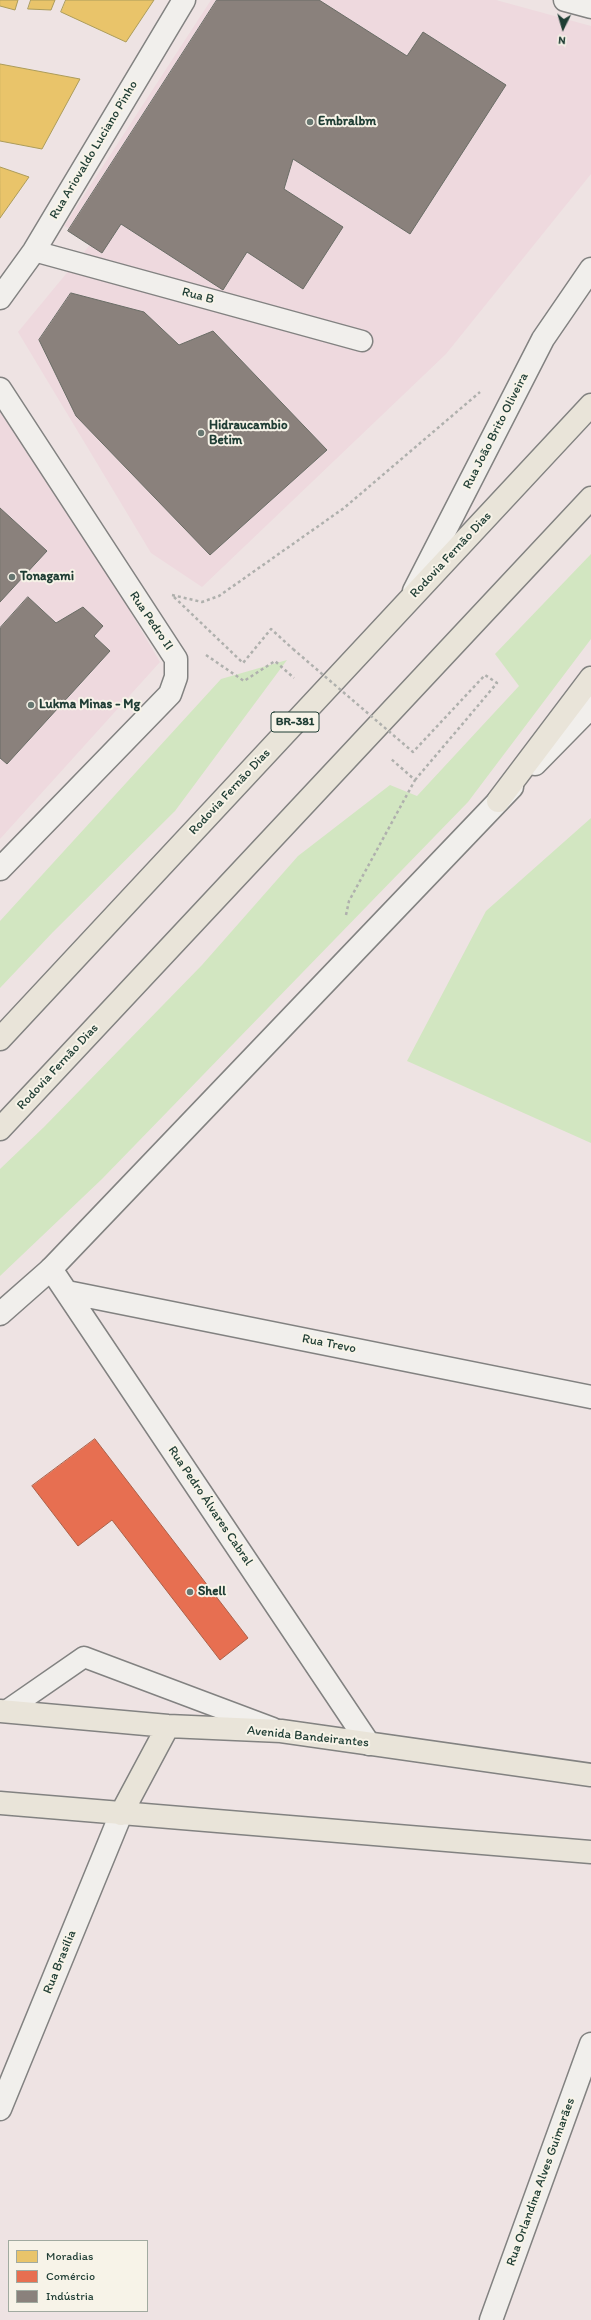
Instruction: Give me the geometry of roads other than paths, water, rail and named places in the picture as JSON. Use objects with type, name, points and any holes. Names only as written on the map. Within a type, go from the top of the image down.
[{"type":"main road","name":"Rodovia Fernão Dias","points":[[0,1039],[591,405]]},
{"type":"main road","name":"Rodovia Fernão Dias","points":[[0,1129],[591,498]]},
{"type":"main road","points":[[498,801],[591,678]]},
{"type":"main road","name":"Avenida Bandeirantes","points":[[2,1710],[168,1726],[281,1731],[591,1775]]},
{"type":"main road","points":[[121,1814],[168,1726]]},
{"type":"main road","points":[[0,1803],[591,1852]]},
{"type":"main road","points":[[0,1818],[121,1814]]},
{"type":"street","name":"Rua Ariovaldo Luciano Pinho","points":[[0,298],[34,251],[184,0]]},
{"type":"street","points":[[565,0],[591,7]]},
{"type":"street","name":"Rua João Brito Oliveira","points":[[410,599],[543,339],[591,269]]},
{"type":"street","name":"Rua Pedro II","points":[[0,389],[176,659],[176,677],[170,694],[0,870]]},
{"type":"street","points":[[0,1314],[51,1269],[498,801],[591,707]]},
{"type":"street","name":"Rua Pedro Álvares Cabral","points":[[51,1269],[369,1744]]},
{"type":"street","name":"Rua Trevo","points":[[67,1292],[591,1397]]},
{"type":"street","name":"Rua Brasília","points":[[0,2109],[121,1814]]},
{"type":"street","name":"Rua Orlandina Alves Guimarães","points":[[491,2320],[591,2044]]},
{"type":"lane","name":"Rua B","points":[[34,251],[362,341]]},
{"type":"lane","points":[[2,1710],[84,1657],[281,1731]]},
{"type":"place","name":"Embralbm","points":[[310,122]]},
{"type":"place","name":"Hidraucambio Betim","points":[[201,433]]},
{"type":"place","name":"Tonagami","points":[[12,577]]},
{"type":"place","name":"Lukma Minas - Mg","points":[[31,705]]},
{"type":"place","name":"Shell","points":[[190,1592]]}]
